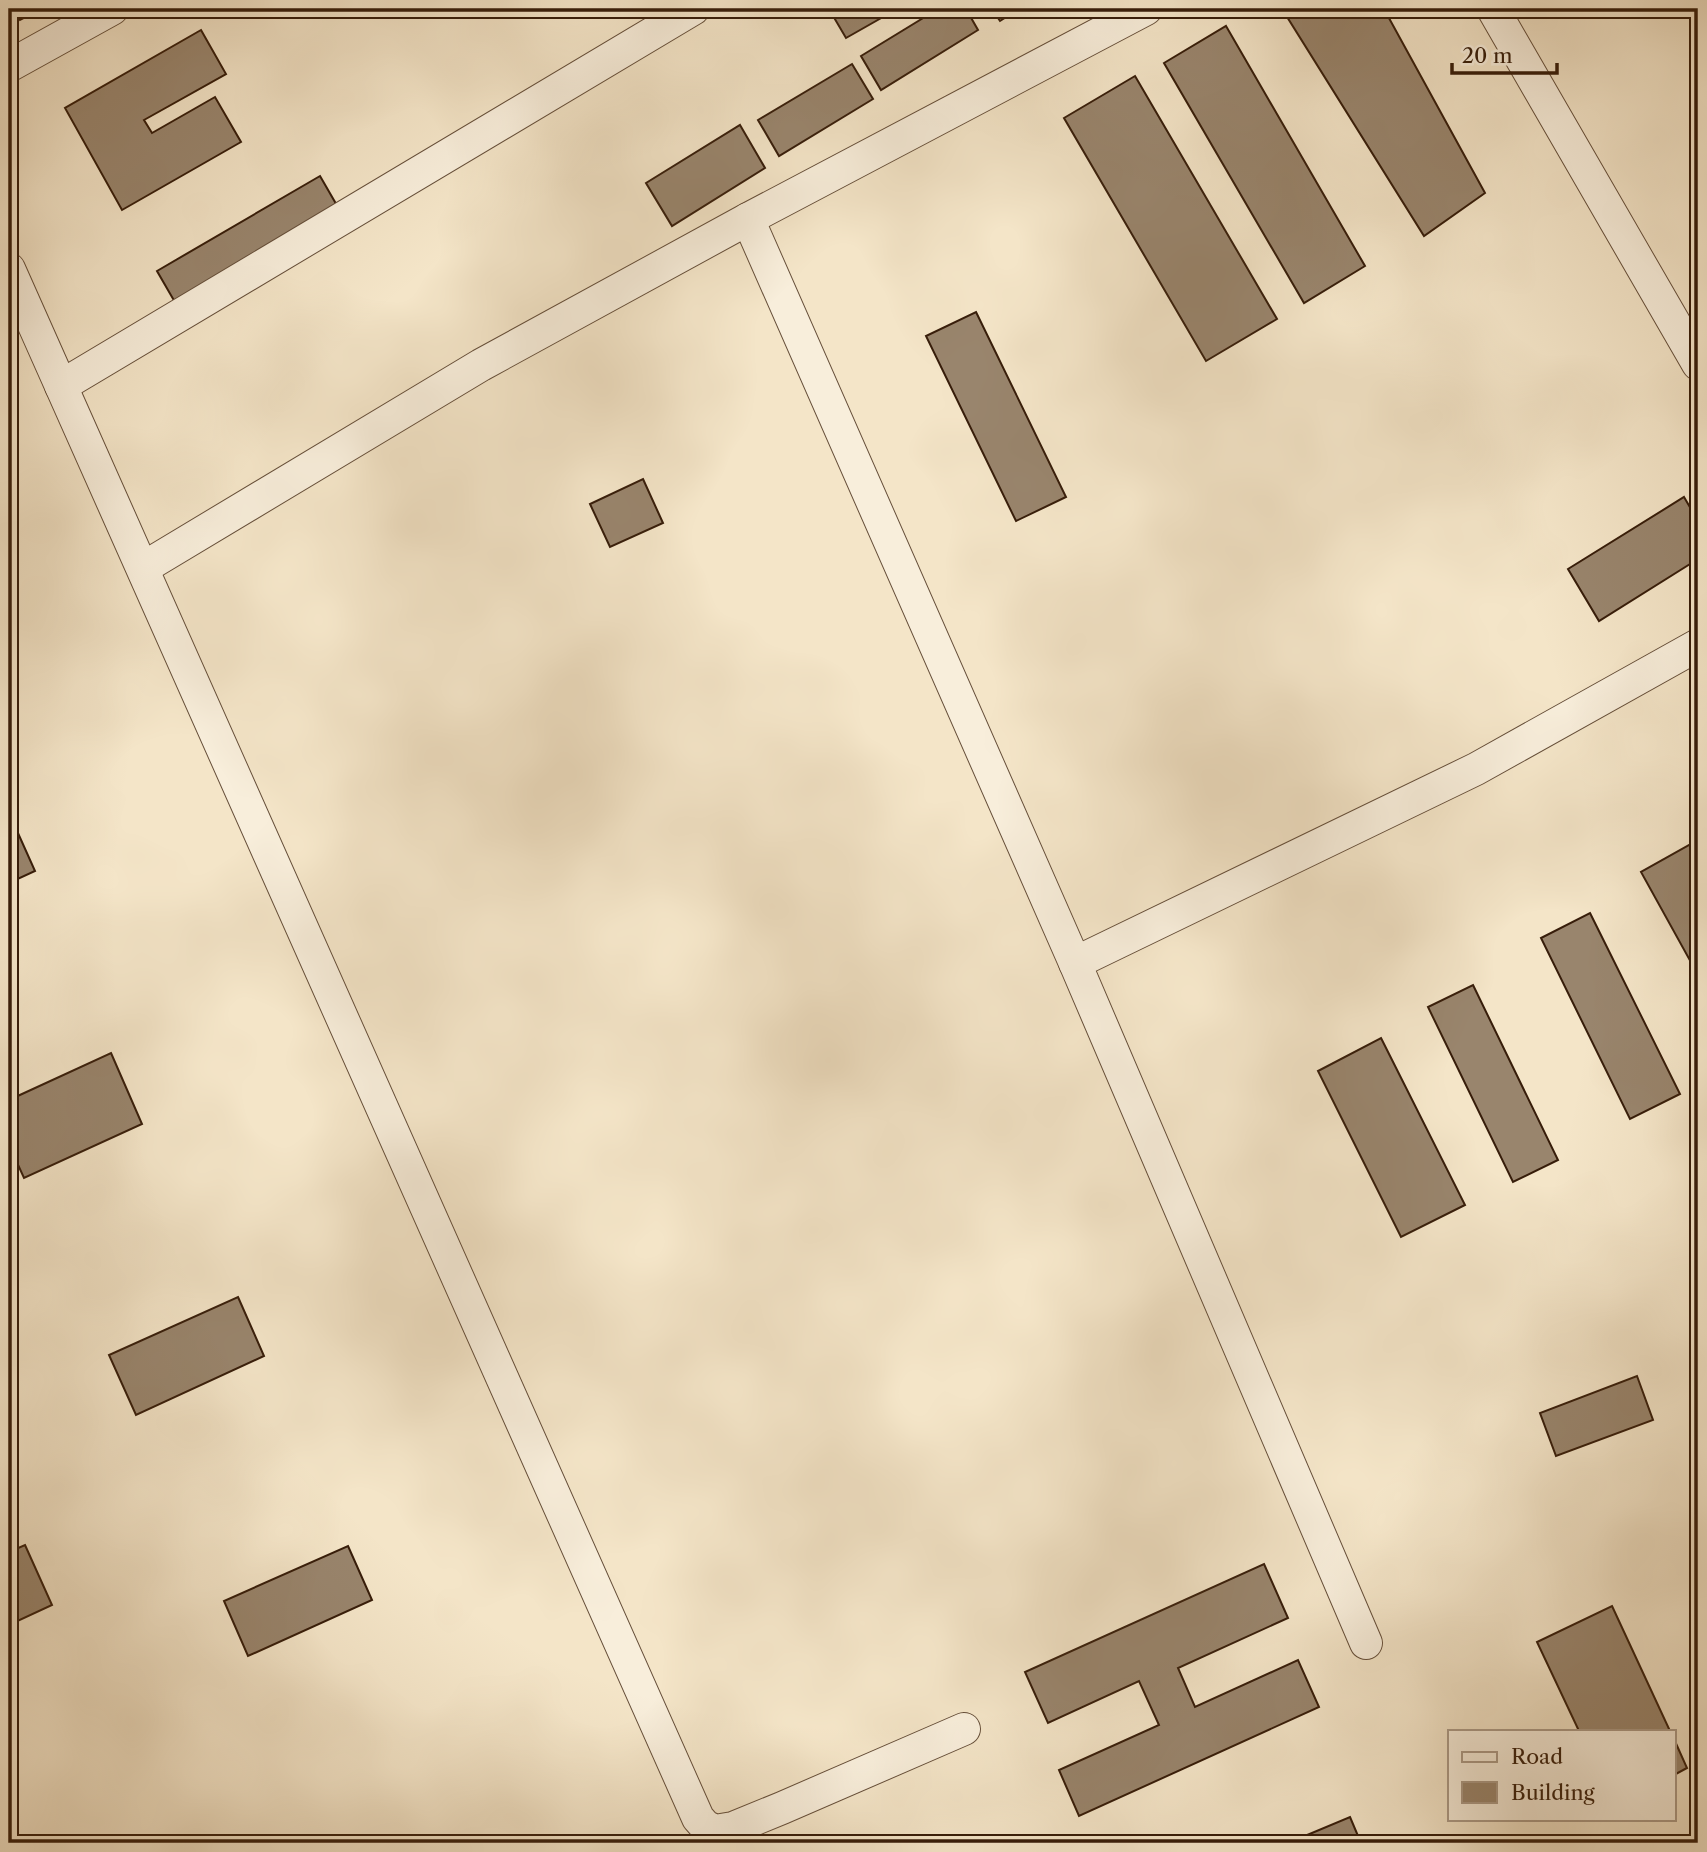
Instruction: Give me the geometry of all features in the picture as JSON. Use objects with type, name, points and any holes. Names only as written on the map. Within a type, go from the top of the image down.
[{"type":"street","points":[[9,66],[112,9]]},
{"type":"street","points":[[61,386],[693,9]]},
{"type":"street","points":[[143,568],[481,365],[748,219],[1146,9]]},
{"type":"street","points":[[1493,9],[1698,364]]},
{"type":"street","points":[[748,219],[1075,963],[1366,1643]]},
{"type":"street","points":[[9,269],[698,1818],[705,1826],[715,1831],[733,1828],[964,1729]]},
{"type":"street","points":[[1075,963],[1476,769],[1698,645]]},
{"type":"building","points":[[14,9],[41,9],[20,20]]},
{"type":"building","points":[[829,9],[897,9],[846,38]]},
{"type":"building","points":[[938,9],[966,9],[978,30],[881,90],[861,56]]},
{"type":"building","points":[[992,9],[1019,9],[1000,21]]},
{"type":"building","points":[[1289,9],[1384,9],[1485,193],[1424,236],[1284,12]]},
{"type":"building","points":[[1688,9],[1698,9],[1698,23]]},
{"type":"building","points":[[1226,26],[1365,266],[1304,303],[1164,63]]},
{"type":"building","points":[[201,30],[226,74],[144,120],[152,133],[215,97],[241,142],[122,210],[65,108]]},
{"type":"building","points":[[852,64],[873,99],[779,156],[758,120]]},
{"type":"building","points":[[1135,76],[1277,319],[1206,361],[1064,118]]},
{"type":"building","points":[[740,125],[765,168],[672,226],[646,183]]},
{"type":"building","points":[[320,176],[339,209],[176,304],[157,271]]},
{"type":"building","points":[[976,312],[1066,497],[1016,521],[926,336]]},
{"type":"building","points":[[643,479],[663,523],[610,547],[590,504]]},
{"type":"building","points":[[1684,497],[1698,521],[1698,559],[1599,621],[1568,569]]},
{"type":"building","points":[[9,813],[35,871],[9,883]]},
{"type":"building","points":[[1691,844],[1698,858],[1698,975],[1641,872]]},
{"type":"building","points":[[1590,913],[1680,1094],[1630,1119],[1541,938]]},
{"type":"building","points":[[1473,985],[1558,1160],[1513,1182],[1428,1007]]},
{"type":"building","points":[[1381,1038],[1465,1205],[1401,1237],[1318,1071]]},
{"type":"building","points":[[111,1053],[142,1124],[24,1178],[9,1145],[9,1100]]},
{"type":"building","points":[[238,1297],[264,1356],[136,1415],[109,1355]]},
{"type":"building","points":[[1637,1376],[1653,1420],[1556,1456],[1540,1413]]},
{"type":"building","points":[[25,1545],[52,1605],[9,1625],[9,1552]]},
{"type":"building","points":[[348,1546],[372,1600],[248,1656],[224,1601]]},
{"type":"building","points":[[1264,1564],[1288,1618],[1178,1668],[1195,1707],[1298,1660],[1319,1707],[1079,1816],[1059,1770],[1159,1725],[1139,1681],[1048,1723],[1025,1672]]},
{"type":"building","points":[[1612,1606],[1670,1730],[1579,1730],[1537,1642]]},
{"type":"building","points":[[1676,1743],[1687,1768],[1676,1774]]},
{"type":"building","points":[[1350,1817],[1361,1843],[1288,1843]]}]
